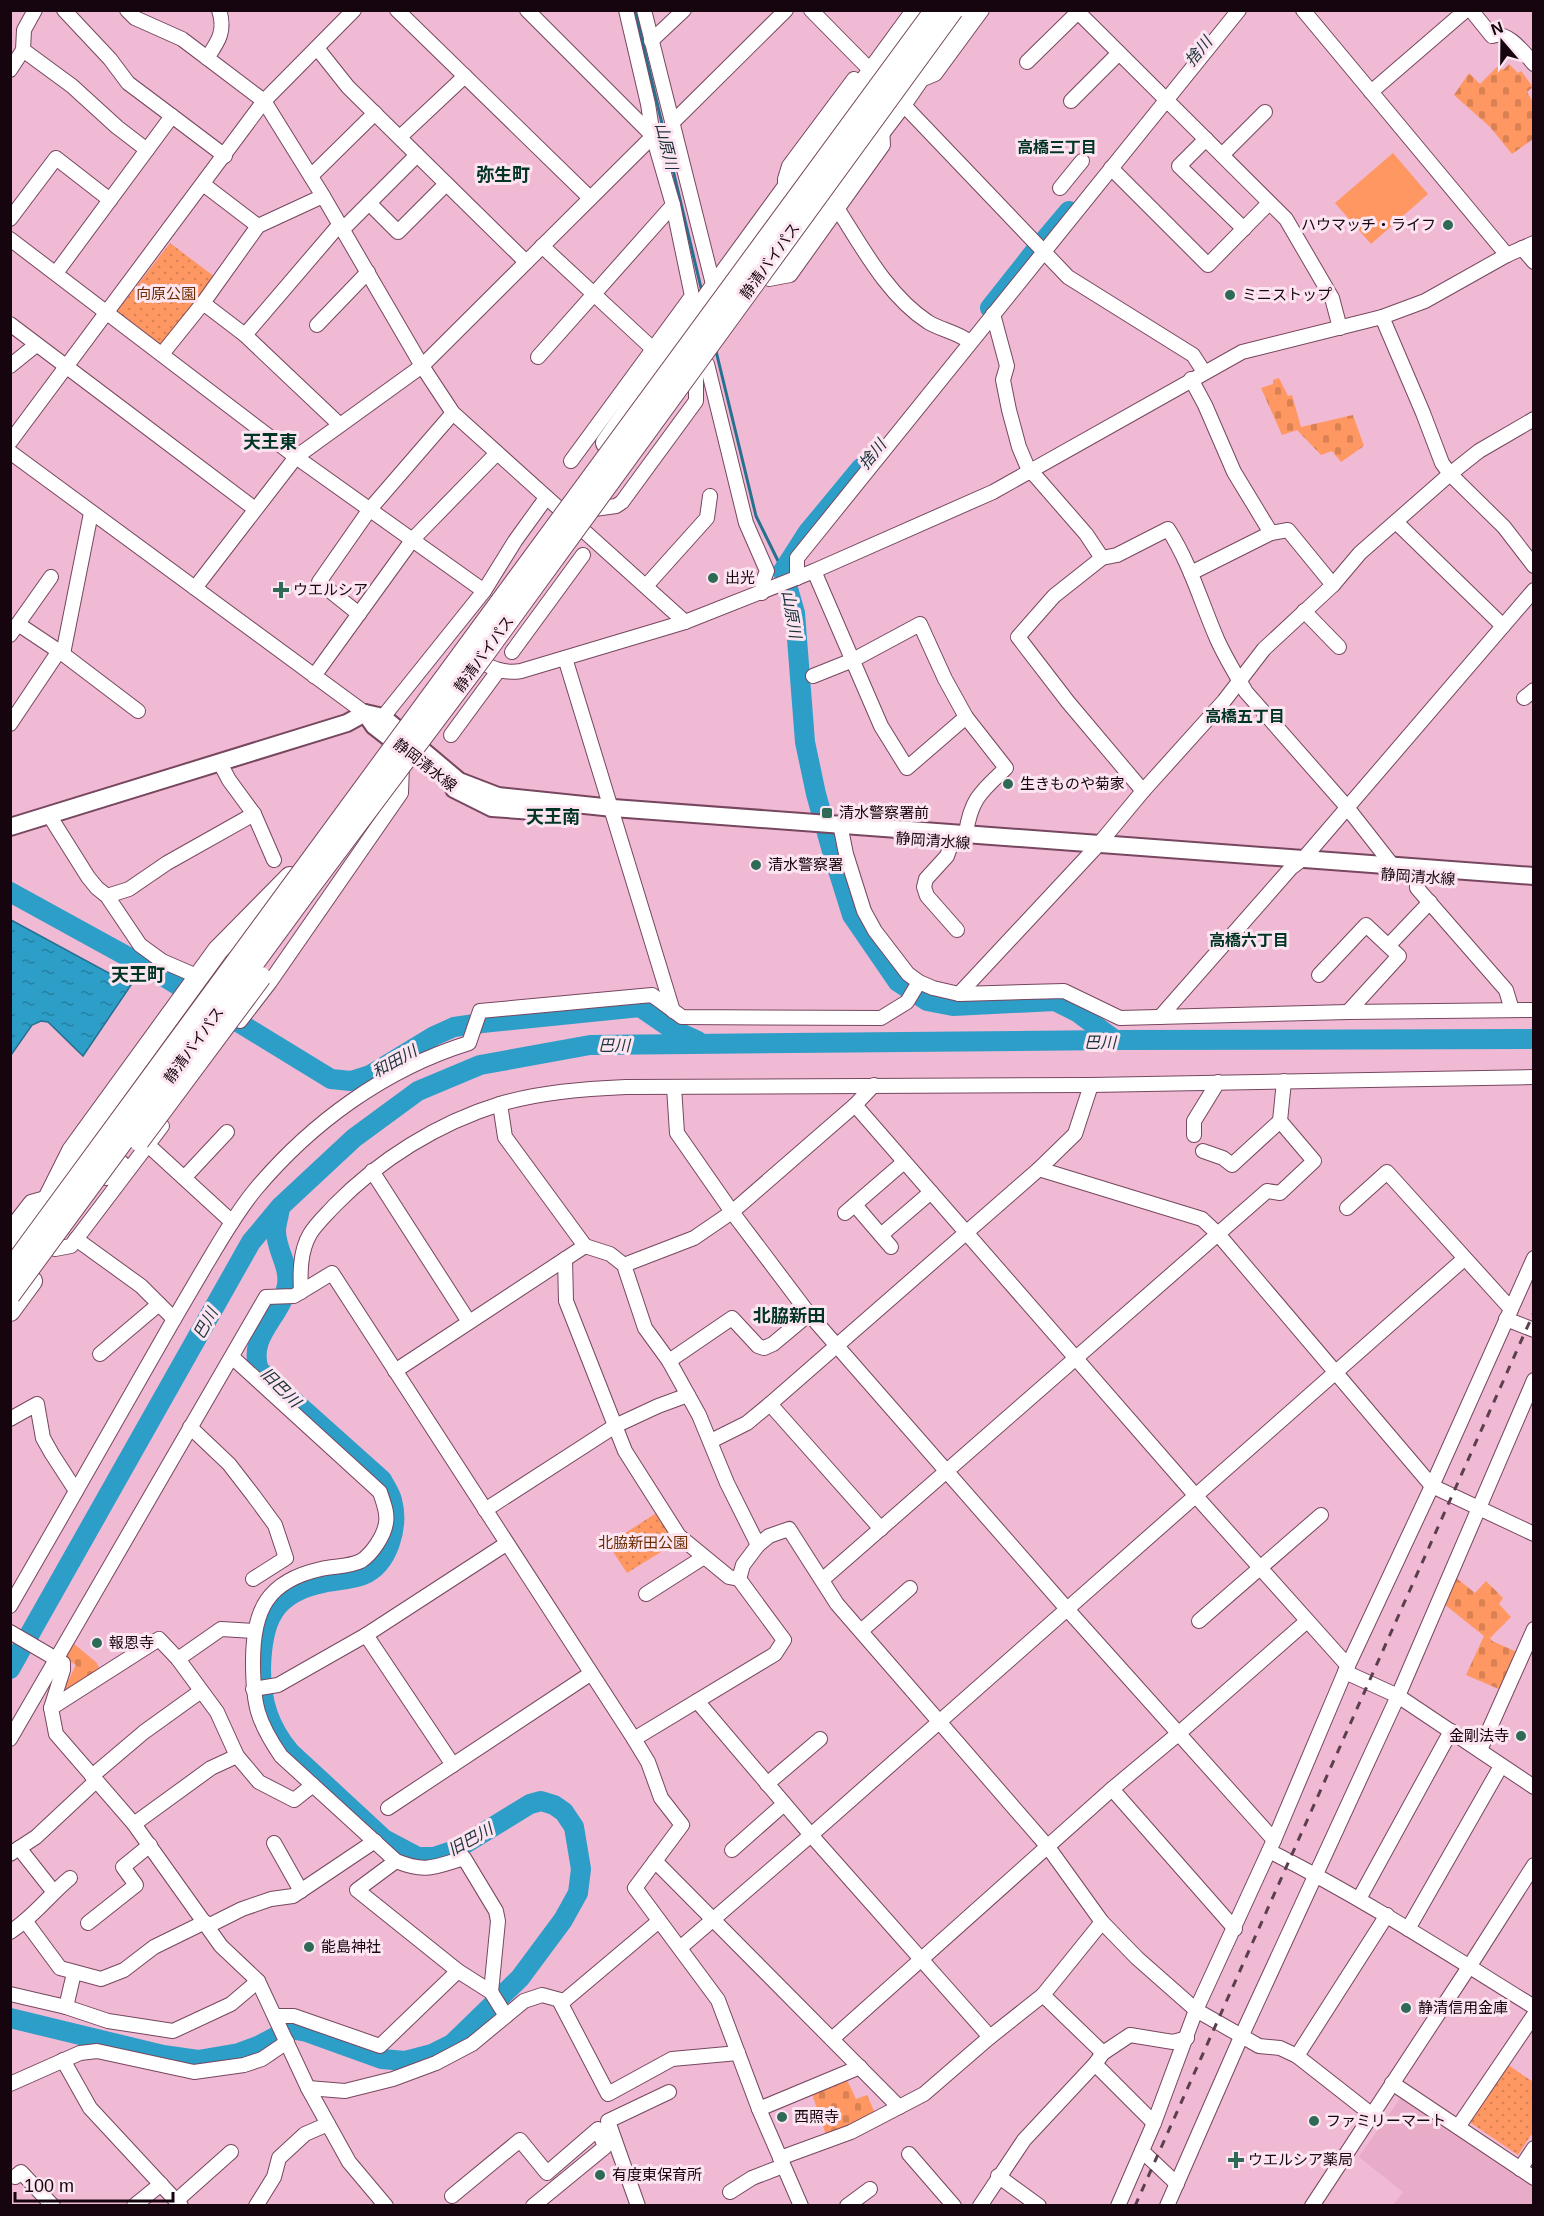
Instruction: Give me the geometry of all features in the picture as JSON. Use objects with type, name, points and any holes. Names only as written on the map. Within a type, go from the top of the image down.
[{"type":"highway","points":[[12,1303],[113,1170],[565,510],[690,322],[786,191],[860,83],[886,53],[917,10]]},
{"type":"highway","name":"静清バイパス","points":[[12,1303],[935,10]]},
{"type":"highway","name":"静清バイパス","points":[[10,1270],[473,657],[953,10]]},
{"type":"highway","points":[[49,1197],[72,1151],[218,950],[284,884],[403,746],[560,541],[565,510],[702,368],[902,103],[966,10]]},
{"type":"highway","points":[[10,1252],[156,1051],[405,717],[473,657]]},
{"type":"highway","points":[[113,1170],[161,1114],[401,784],[448,716],[473,657]]},
{"type":"main road","name":"静岡清水線","points":[[365,713],[383,717],[403,746]]},
{"type":"main road","name":"静岡清水線","points":[[365,713],[374,726],[403,746],[457,791],[492,808],[614,813],[840,829],[1297,863],[1417,877],[1533,885]]},
{"type":"main road","points":[[10,827],[347,723],[365,713]]},
{"type":"main road","name":"静岡清水線","points":[[1297,863],[1393,866],[1533,876]]},
{"type":"street","points":[[10,70],[23,50],[24,30],[35,10]]},
{"type":"street","points":[[64,10],[110,59],[128,82],[225,156]]},
{"type":"street","points":[[127,10],[135,18],[182,39],[264,101],[341,226],[422,366],[453,413],[565,510],[685,622]]},
{"type":"street","points":[[207,58],[221,37],[223,22],[219,10]]},
{"type":"street","points":[[398,10],[590,198]]},
{"type":"street","points":[[527,10],[653,136]]},
{"type":"street","points":[[571,461],[692,296],[673,206],[653,136],[648,104],[626,10]]},
{"type":"street","points":[[644,10],[714,288]]},
{"type":"street","points":[[651,41],[684,10]]},
{"type":"street","points":[[672,123],[786,10]]},
{"type":"street","points":[[811,10],[860,83],[902,103],[1068,277],[1192,355],[1204,372]]},
{"type":"street","points":[[886,53],[889,34],[906,10]]},
{"type":"street","points":[[915,82],[935,74],[982,10]]},
{"type":"street","points":[[795,579],[798,558],[1044,252],[1086,190],[1111,168],[1239,10]]},
{"type":"street","points":[[1304,10],[1507,255]]},
{"type":"street","points":[[1371,92],[1469,10],[1492,36],[1503,35],[1521,48],[1533,64]]},
{"type":"street","points":[[1027,63],[1077,11],[1286,219],[1332,298],[1340,328]]},
{"type":"street","points":[[10,441],[264,101],[317,48],[345,14]]},
{"type":"street","points":[[317,48],[348,87],[526,262]]},
{"type":"street","points":[[23,50],[72,86],[117,127],[147,150]]},
{"type":"street","points":[[1071,101],[1119,53]]},
{"type":"street","points":[[400,137],[465,76]]},
{"type":"street","points":[[786,191],[786,171],[832,108],[860,83]]},
{"type":"street","points":[[1222,155],[1264,112]]},
{"type":"street","points":[[311,176],[375,113]]},
{"type":"street","points":[[56,273],[172,116]]},
{"type":"street","points":[[768,279],[790,274],[883,145],[882,129]]},
{"type":"street","points":[[195,588],[296,457],[422,366],[653,136]]},
{"type":"street","points":[[1206,139],[1179,166],[1244,229]]},
{"type":"street","points":[[244,335],[341,226],[369,203],[417,155]]},
{"type":"street","points":[[10,219],[56,158],[110,200]]},
{"type":"street","points":[[1060,188],[1082,161]]},
{"type":"street","points":[[1111,168],[1208,265],[1269,203]]},
{"type":"street","points":[[1070,176],[1086,190]]},
{"type":"street","points":[[203,184],[258,226]]},
{"type":"street","points":[[369,203],[398,232],[446,184]]},
{"type":"street","points":[[162,354],[203,303],[258,226],[323,196]]},
{"type":"street","points":[[538,357],[673,206]]},
{"type":"street","points":[[837,208],[895,292],[927,321],[961,335],[970,342]]},
{"type":"street","points":[[10,239],[296,457],[484,591]]},
{"type":"street","points":[[473,657],[498,670],[513,672],[685,622],[814,571],[941,516],[1031,473],[1191,379],[1242,352],[1382,317],[1425,302],[1527,245],[1533,262]]},
{"type":"street","points":[[542,246],[653,349]]},
{"type":"street","points":[[317,325],[368,272]]},
{"type":"street","points":[[203,303],[244,335],[340,425]]},
{"type":"street","points":[[993,314],[1007,366],[1003,380],[1019,447],[1031,473],[1086,534],[1102,558]]},
{"type":"street","points":[[1382,317],[1423,413],[1435,449],[1450,474],[1504,527],[1533,566]]},
{"type":"street","points":[[10,324],[255,509]]},
{"type":"street","points":[[10,366],[36,345]]},
{"type":"street","points":[[702,368],[746,523],[767,571],[766,591]]},
{"type":"street","points":[[1191,379],[1234,472],[1271,533]]},
{"type":"street","points":[[359,614],[319,582],[370,509],[453,413]]},
{"type":"street","points":[[959,994],[1095,848],[1224,701],[1264,649],[1333,585],[1360,553],[1450,474],[1479,451],[1533,419]]},
{"type":"street","points":[[10,452],[365,713]]},
{"type":"street","points":[[314,676],[414,539],[497,453]]},
{"type":"street","points":[[646,586],[707,518],[710,495]]},
{"type":"street","points":[[383,717],[484,591],[515,541],[565,510]]},
{"type":"street","points":[[10,724],[61,652],[91,513]]},
{"type":"street","points":[[1396,522],[1503,626]]},
{"type":"street","points":[[1143,791],[1068,702],[1018,637],[1054,596],[1102,558],[1117,555],[1168,529],[1181,550],[1218,641],[1246,692],[1346,806],[1393,866]]},
{"type":"street","points":[[1191,573],[1271,533],[1288,530],[1333,585]]},
{"type":"street","points":[[560,541],[571,573]]},
{"type":"street","points":[[512,652],[584,555]]},
{"type":"street","points":[[814,571],[881,726],[907,768],[966,717]]},
{"type":"street","points":[[51,577],[14,630],[61,652],[138,711]]},
{"type":"street","points":[[1160,1017],[1297,863],[1533,590]]},
{"type":"street","points":[[1304,611],[1339,647]]},
{"type":"street","points":[[813,676],[853,660],[920,624],[945,679],[966,717],[1006,768],[980,793],[959,838],[947,856],[926,879],[924,887],[927,896],[957,930]]},
{"type":"street","points":[[565,658],[673,1011]]},
{"type":"street","points":[[451,735],[498,670]]},
{"type":"street","points":[[55,1249],[71,1246],[148,1145],[270,982],[401,793],[403,746]]},
{"type":"street","points":[[220,762],[229,780],[254,814],[274,860]]},
{"type":"street","points":[[107,896],[129,889],[167,863],[254,814]]},
{"type":"street","points":[[50,815],[88,877],[96,888],[107,896],[140,945],[162,961],[199,977]]},
{"type":"street","points":[[840,829],[864,910],[895,959],[908,974],[933,988],[959,994],[1064,991],[1120,1018],[1533,1010]]},
{"type":"street","points":[[1417,877],[1417,888],[1506,990],[1512,1010]]},
{"type":"street","points":[[1389,945],[1430,902]]},
{"type":"street","points":[[1319,975],[1366,925],[1399,956],[1348,1012]]},
{"type":"street","points":[[10,1606],[174,1319],[232,1222],[254,1191],[291,1150],[351,1100],[396,1072],[437,1053],[469,1042],[480,1011],[652,994],[682,1017],[881,1018],[907,1002],[919,982]]},
{"type":"street","points":[[297,1294],[304,1249],[310,1233],[346,1193],[372,1172],[415,1142],[457,1121],[500,1104],[559,1091],[626,1087],[1091,1084],[1533,1077]]},
{"type":"street","points":[[1203,1151],[1223,1158],[1232,1165],[1280,1121],[1284,1081]]},
{"type":"street","points":[[1194,1135],[1194,1121],[1218,1082]]},
{"type":"street","points":[[711,1441],[747,1423],[770,1404],[1039,1169],[1075,1134],[1091,1084]]},
{"type":"street","points":[[624,1265],[694,1238],[732,1212],[855,1105],[874,1085]]},
{"type":"street","points":[[674,1088],[677,1133],[732,1212],[809,1314],[1178,1734],[1272,1846],[1533,2007]]},
{"type":"street","points":[[500,1104],[505,1137],[585,1246],[610,1254],[624,1265],[645,1328],[669,1361],[688,1395],[711,1441],[727,1483],[758,1545]]},
{"type":"street","points":[[855,1105],[1307,1620],[1347,1669],[1398,1696],[1533,1787]]},
{"type":"street","points":[[822,1580],[1267,1191],[1280,1193],[1314,1161],[1280,1121]]},
{"type":"street","points":[[184,1178],[227,1132]]},
{"type":"street","points":[[148,1145],[232,1222]]},
{"type":"street","points":[[891,1247],[881,1235],[850,1209],[904,1162]]},
{"type":"street","points":[[1039,1169],[1202,1219],[1218,1234],[1432,1486],[1533,1534]]},
{"type":"street","points":[[372,1172],[469,1322]]},
{"type":"street","points":[[1347,1208],[1387,1172],[1509,1314],[1533,1330]]},
{"type":"street","points":[[881,1235],[931,1192]]},
{"type":"street","points":[[10,1229],[31,1202],[49,1197]]},
{"type":"street","points":[[76,1239],[141,1286],[174,1319]]},
{"type":"street","points":[[395,1371],[585,1246]]},
{"type":"street","points":[[1118,2205],[1154,2124],[1196,2010],[1235,1929],[1347,1669],[1432,1486],[1533,1258]]},
{"type":"street","points":[[565,1259],[566,1301],[625,1451],[680,1536],[729,1577],[739,1579],[784,1640],[775,1654],[634,1739]]},
{"type":"street","points":[[680,1948],[1464,1259]]},
{"type":"street","points":[[10,1739],[266,1297],[297,1294],[332,1273],[634,1739],[648,1762],[661,1798],[682,1825],[635,1888],[718,2000],[759,2109],[801,2205]]},
{"type":"street","points":[[100,1354],[159,1304]]},
{"type":"street","points":[[669,1361],[732,1318],[759,1346],[764,1348],[773,1344],[809,1314]]},
{"type":"street","points":[[232,1357],[380,1492],[386,1509],[386,1524],[372,1551],[361,1560],[348,1565],[293,1578],[277,1588],[258,1614],[254,1631],[253,1689],[260,1719],[281,1756],[396,1861],[412,1867],[429,1869],[464,1858],[496,1911],[498,1921],[495,1998]]},
{"type":"street","points":[[1167,2205],[1241,2037],[1398,1696],[1533,1380]]},
{"type":"street","points":[[485,1510],[615,1426],[688,1395]]},
{"type":"street","points":[[10,1419],[37,1404],[43,1438],[76,1491]]},
{"type":"street","points":[[770,1404],[881,1529]]},
{"type":"street","points":[[190,1427],[229,1464],[275,1525],[286,1558],[253,1579]]},
{"type":"street","points":[[1198,1621],[1321,1515]]},
{"type":"street","points":[[739,1579],[743,1565],[758,1545],[769,1536],[789,1530],[837,1604],[1048,1847],[1102,1922],[1137,1958],[1196,2010],[1259,2046],[1280,2048],[1297,2056],[1371,2114]]},
{"type":"street","points":[[253,1689],[278,1685],[366,1635],[506,1544]]},
{"type":"street","points":[[646,1594],[704,1557]]},
{"type":"street","points":[[861,1631],[910,1588]]},
{"type":"street","points":[[832,2038],[1112,1789],[1307,1620]]},
{"type":"street","points":[[178,1659],[221,1629],[254,1631]]},
{"type":"street","points":[[1480,1750],[1533,1629]]},
{"type":"street","points":[[10,1632],[63,1663],[63,1670],[51,1708],[56,1734],[134,1824],[221,1946],[258,1981],[308,2088],[349,2162],[386,2205]]},
{"type":"street","points":[[366,1635],[453,1765]]},
{"type":"street","points":[[51,1708],[159,1639],[178,1659],[217,1712],[237,1756],[259,1782],[294,1800],[313,1785]]},
{"type":"street","points":[[388,1808],[590,1674]]},
{"type":"street","points":[[53,1891],[15,1851],[36,1837],[94,1778],[144,1732],[201,1691]]},
{"type":"street","points":[[697,1701],[811,1835],[990,2037]]},
{"type":"street","points":[[1359,1899],[1450,1731]]},
{"type":"street","points":[[767,1784],[819,1739]]},
{"type":"street","points":[[134,1824],[211,1768],[237,1756]]},
{"type":"street","points":[[1408,1929],[1501,1766]]},
{"type":"street","points":[[1112,1789],[1235,1929]]},
{"type":"street","points":[[732,1850],[784,1804]]},
{"type":"street","points":[[26,1922],[60,1968],[101,1979],[124,1970],[154,1947],[206,1924],[271,1899],[292,1896],[375,1841]]},
{"type":"street","points":[[274,1843],[301,1891]]},
{"type":"street","points":[[88,1923],[136,1885],[123,1867],[150,1845]]},
{"type":"street","points":[[396,1861],[357,1890],[495,1998],[506,2016]]},
{"type":"street","points":[[655,1861],[899,2107]]},
{"type":"street","points":[[1312,2205],[1469,1967],[1533,1865]]},
{"type":"street","points":[[10,1932],[26,1922],[53,1891],[70,1878]]},
{"type":"street","points":[[1297,2056],[1387,1915]]},
{"type":"street","points":[[308,2088],[345,2091],[393,2079],[436,2063],[472,2044],[524,2001],[542,1995],[564,2001],[659,1921]]},
{"type":"street","points":[[730,2192],[781,2162],[851,2132],[924,2094],[1043,1995],[1102,1922]]},
{"type":"street","points":[[10,2084],[80,2053],[97,2051],[195,2072],[244,2065],[262,2059],[281,2030],[294,2016],[380,2046],[458,1971]]},
{"type":"street","points":[[66,2007],[74,1973]]},
{"type":"street","points":[[10,1994],[108,2020],[173,2031],[231,2004],[258,1981]]},
{"type":"street","points":[[1043,1995],[1154,2124]]},
{"type":"street","points":[[559,2000],[608,2094],[672,2059],[738,2053]]},
{"type":"street","points":[[1458,2127],[1533,2014]]},
{"type":"street","points":[[980,2205],[1024,2140],[1099,2059],[1130,2035],[1173,2042],[1187,2038]]},
{"type":"street","points":[[63,2060],[90,2108],[178,2203],[231,2152]]},
{"type":"street","points":[[759,2109],[860,2067]]},
{"type":"street","points":[[1392,2083],[1533,2178]]},
{"type":"street","points":[[639,2205],[608,2121],[669,2092]]},
{"type":"street","points":[[256,2205],[274,2177],[279,2158],[305,2134],[328,2124]]},
{"type":"street","points":[[452,2196],[520,2140],[547,2173],[598,2129],[605,2147],[533,2205]]},
{"type":"street","points":[[1520,2169],[1533,2148]]},
{"type":"street","points":[[1142,2151],[1177,2184]]},
{"type":"street","points":[[909,2154],[954,2205]]},
{"type":"street","points":[[15,2177],[21,2172],[53,2205]]},
{"type":"street","points":[[998,2176],[1039,2205]]},
{"type":"street","points":[[134,2205],[161,2184]]},
{"type":"street","points":[[847,2205],[870,2189]]},
{"type":"shaded area","points":[[1402,2096],[1533,2184],[1533,2205],[1393,2205],[1403,2192],[1359,2157]]},
{"type":"green space","points":[[1509,64],[1518,73],[1521,71],[1533,87],[1527,92],[1533,102],[1533,139],[1512,154],[1490,127],[1454,95],[1469,73],[1480,84],[1498,66],[1503,70]]},
{"type":"green space","points":[[1393,153],[1428,194],[1371,244],[1335,203]]},
{"type":"green space","name":"向原公園","points":[[170,243],[215,277],[162,345],[117,311]]},
{"type":"green space","points":[[1279,378],[1288,396],[1292,395],[1301,427],[1353,415],[1364,446],[1341,462],[1332,451],[1321,455],[1297,430],[1282,435],[1261,388],[1273,384],[1273,380]]},
{"type":"green space","name":"北脇新田公園","points":[[658,1512],[677,1542],[627,1573],[608,1544]]},
{"type":"green space","points":[[1455,1577],[1475,1593],[1486,1581],[1503,1598],[1499,1604],[1511,1617],[1490,1638],[1517,1652],[1501,1690],[1466,1675],[1484,1636],[1444,1604]]},
{"type":"green space","points":[[73,1643],[97,1663],[101,1673],[62,1693],[76,1665],[64,1657]]},
{"type":"green space","points":[[1504,2062],[1533,2082],[1533,2132],[1518,2155],[1465,2119]]},
{"type":"green space","points":[[846,2078],[856,2099],[867,2095],[875,2113],[849,2127],[826,2135],[811,2091]]},
{"type":"water","points":[[11,920],[131,985],[83,1056],[48,1022],[41,1021],[32,1025],[11,1055]]},
{"type":"waterway","name":"山原川","points":[[635,10],[702,292]]},
{"type":"waterway","name":"捨川","points":[[1042,243],[1069,211]]},
{"type":"waterway","name":"捨川","points":[[990,308],[1035,251]]},
{"type":"waterway","name":"山原川","points":[[716,351],[756,516],[783,571]]},
{"type":"waterway","name":"山原川","points":[[861,468],[808,532],[783,571],[795,613],[805,742],[816,794],[852,915],[898,982],[927,1001],[953,1006],[1055,1001],[1077,1012],[1115,1040]]},
{"type":"waterway","name":"和田川","points":[[10,892],[161,975],[331,1079],[351,1081],[370,1075],[434,1036],[454,1027],[482,1023],[640,1007],[672,1029],[698,1041]]},
{"type":"waterway","name":"巴川","points":[[10,1669],[251,1242],[281,1206],[354,1138],[418,1091],[480,1065],[590,1045],[1534,1039]]},
{"type":"waterway","name":"旧巴川","points":[[10,2018],[163,2055],[198,2060],[239,2053],[290,2029],[307,2032],[382,2059],[405,2061],[432,2054],[452,2044],[520,1978],[563,1920],[578,1893],[581,1869],[574,1827],[564,1812],[554,1805],[541,1801],[530,1804],[455,1850],[434,1857],[418,1857],[384,1839],[290,1752],[272,1723],[265,1703],[261,1669],[264,1637],[274,1612],[292,1594],[323,1583],[358,1577],[372,1570],[390,1543],[394,1521],[392,1500],[382,1480],[259,1370],[257,1358],[261,1336],[279,1307],[287,1285],[287,1271],[278,1245],[276,1228],[280,1208]]},
{"type":"railway","points":[[1135,2206],[1534,1312]]},
{"type":"place","name":"ハウマッチ・ライフ","points":[[1448,225]]},
{"type":"place","name":"ミニストップ","points":[[1230,295]]},
{"type":"place","name":"出光","points":[[713,578]]},
{"type":"place","name":"ウエルシア","points":[[281,590]]},
{"type":"place","name":"生きものや菊家","points":[[1008,784]]},
{"type":"place","name":"清水警察署前","points":[[827,813]]},
{"type":"place","name":"清水警察署","points":[[756,865]]},
{"type":"place","name":"報恩寺","points":[[97,1643]]},
{"type":"place","name":"金剛法寺","points":[[1521,1736]]},
{"type":"place","name":"能島神社","points":[[309,1947]]},
{"type":"place","name":"静清信用金庫","points":[[1406,2008]]},
{"type":"place","name":"西照寺","points":[[782,2117]]},
{"type":"place","name":"ファミリーマート","points":[[1314,2121]]},
{"type":"place","name":"ウエルシア薬局","points":[[1236,2160]]},
{"type":"place","name":"有度東保育所","points":[[600,2175]]},
{"type":"district","name":"高橋三丁目","points":[[1057,147]]},
{"type":"district","name":"弥生町","points":[[503,175]]},
{"type":"district","name":"天王東","points":[[270,442]]},
{"type":"district","name":"高橋五丁目","points":[[1245,716]]},
{"type":"district","name":"天王南","points":[[553,817]]},
{"type":"district","name":"高橋六丁目","points":[[1249,940]]},
{"type":"district","name":"天王町","points":[[138,975]]},
{"type":"district","name":"北脇新田","points":[[789,1316]]}]
